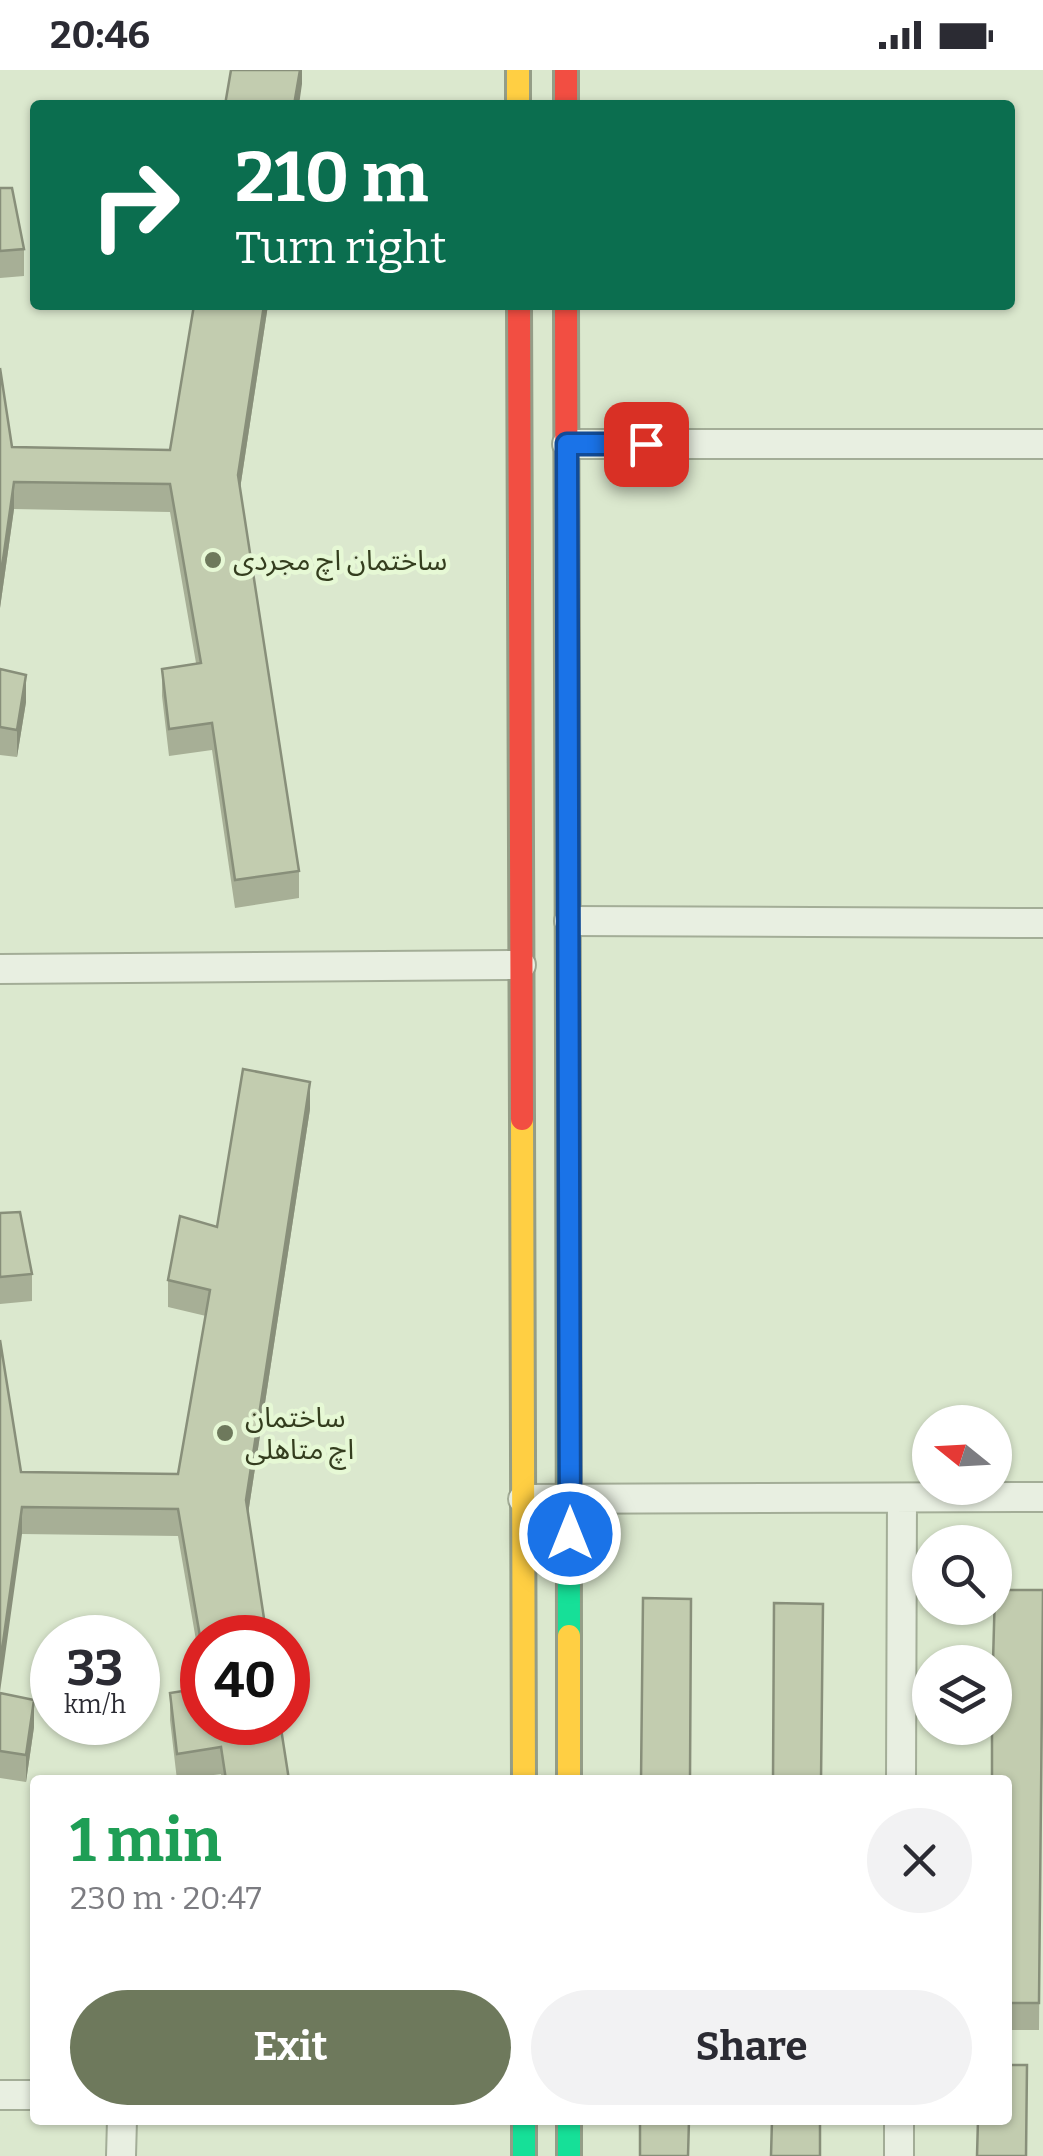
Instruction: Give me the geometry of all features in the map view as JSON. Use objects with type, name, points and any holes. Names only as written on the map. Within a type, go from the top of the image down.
[{"type":"street","points":[[518,70],[518,100]]},
{"type":"street","points":[[566,70],[566,100]]},
{"type":"street","points":[[519,310],[524,1775]]},
{"type":"street","points":[[566,310],[569,1775]]},
{"type":"street","points":[[567,444],[1043,444]]},
{"type":"street","points":[[569,921],[1043,923]]},
{"type":"street","points":[[0,969],[521,965]]},
{"type":"street","points":[[523,1499],[1043,1497]]},
{"type":"street","points":[[900,1775],[902,1498]]},
{"type":"street","points":[[0,2095],[30,2095]]},
{"type":"street","points":[[121,2156],[122,2125]]},
{"type":"street","points":[[524,2125],[524,2156]]},
{"type":"street","points":[[569,2125],[569,2156]]},
{"type":"street","points":[[899,2125],[899,2156]]},
{"type":"building","points":[[231,70],[300,70],[295,100],[226,100]]},
{"type":"building","points":[[0,188],[12,188],[24,249],[0,251]]},
{"type":"building","name":"ساختمان اچ مجردی","points":[[193,310],[263,310],[238,475],[299,871],[235,880],[212,723],[169,729],[162,669],[201,663],[170,484],[14,482],[0,581],[0,368],[12,447],[170,450]]},
{"type":"building","points":[[0,669],[26,675],[17,730],[0,727]]},
{"type":"building","name":"ساختمان اچ متاهلی","points":[[243,1069],[310,1082],[246,1500],[264,1615],[196,1615],[178,1509],[22,1507],[0,1664],[0,1340],[21,1472],[178,1474],[210,1290],[168,1280],[180,1216],[217,1227]]},
{"type":"building","points":[[20,1212],[32,1274],[0,1277],[0,1213]]},
{"type":"building","points":[[1012,1590],[1043,1590],[1039,2003],[1012,2003],[1012,1775],[992,1775],[992,1745],[1012,1745],[1012,1645],[993,1645],[994,1625],[1012,1625]]},
{"type":"building","points":[[643,1598],[691,1599],[690,1775],[641,1775]]},
{"type":"building","points":[[774,1603],[823,1604],[821,1775],[773,1775]]},
{"type":"building","points":[[180,1691],[180,1745],[284,1745],[288,1775],[225,1775],[221,1747],[177,1754],[170,1693]]},
{"type":"building","points":[[0,1693],[30,1699],[26,1755],[0,1751]]},
{"type":"building","points":[[1012,2065],[1027,2065],[1026,2156],[977,2156],[978,2125],[1012,2125]]},
{"type":"building","points":[[640,2125],[689,2125],[688,2156],[640,2156]]},
{"type":"building","points":[[772,2125],[820,2125],[820,2156],[771,2156]]},
{"type":"traffic: fast","points":[[568,1046],[569,1636]]},
{"type":"traffic: fast","points":[[524,2125],[524,2156]]},
{"type":"traffic: fast","points":[[569,2125],[569,2156]]},
{"type":"traffic: slow","points":[[518,70],[518,100]]},
{"type":"traffic: slow","points":[[522,1119],[524,1775]]},
{"type":"traffic: slow","points":[[569,1636],[569,1775]]},
{"type":"traffic: jam","points":[[566,70],[566,100]]},
{"type":"traffic: jam","points":[[519,310],[522,1119]]},
{"type":"traffic: jam","points":[[566,310],[568,1046]]},
{"type":"place","name":"ساختمان اچ مجردی","points":[[213,560]]},
{"type":"place","name":"ساختمان اچ متاهلی","points":[[225,1433]]},
{"type":"route","points":[[570,1534],[567,444],[646,444]]}]
